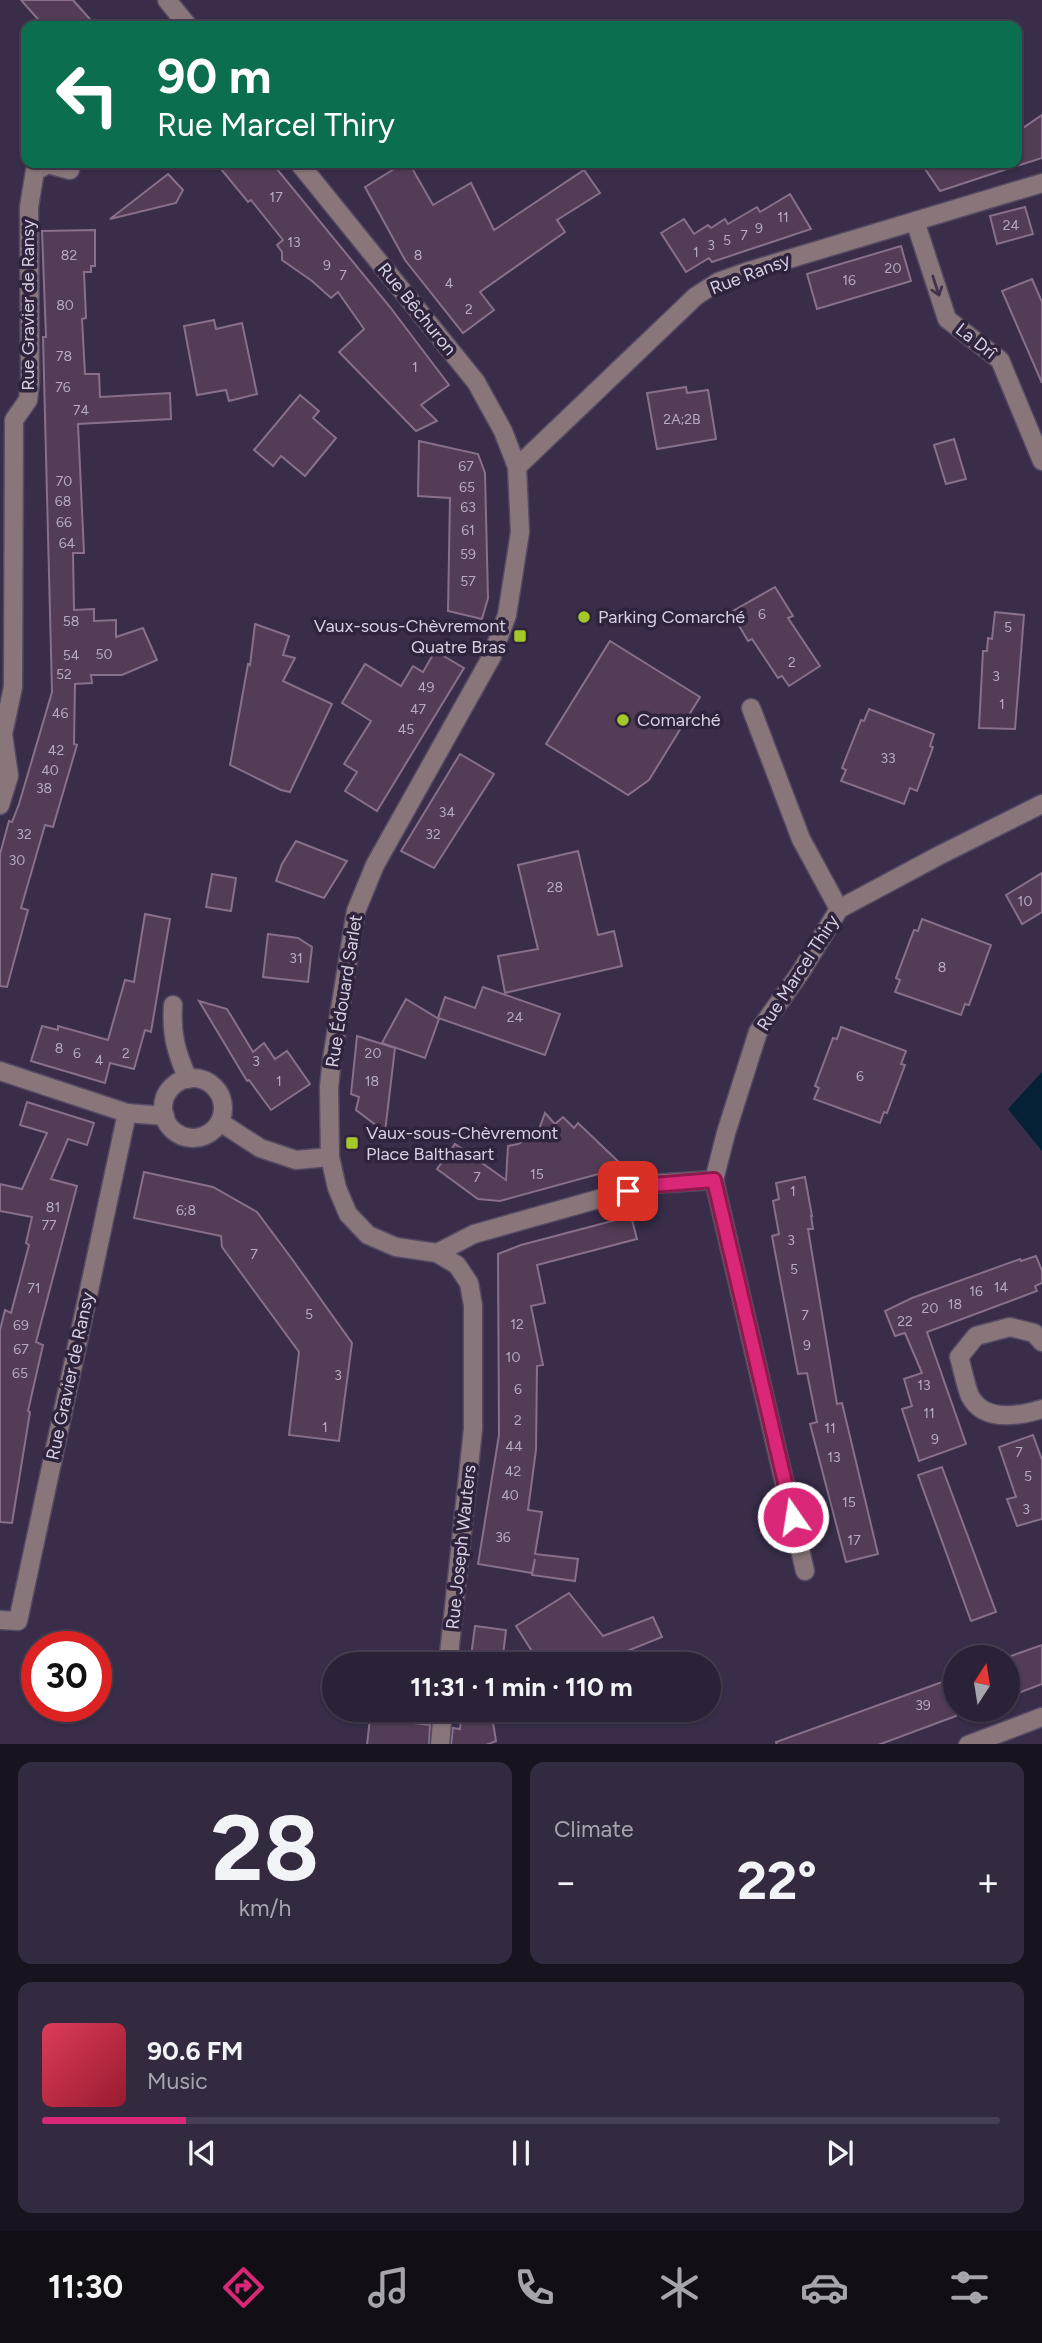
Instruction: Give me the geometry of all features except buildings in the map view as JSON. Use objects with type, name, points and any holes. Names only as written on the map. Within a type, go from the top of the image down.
[{"type":"street","points":[[167,0],[184,21]]},
{"type":"street","name":"Rue Gravier de Ransy","points":[[0,805],[9,776],[3,734],[13,687],[14,420],[28,400],[30,382],[29,206],[35,171],[41,168]]},
{"type":"street","name":"Rue Gravier de Ransy","points":[[63,168],[70,170]]},
{"type":"street","name":"Rue Bêchuron","points":[[303,168],[476,382],[503,431],[517,467]]},
{"type":"street","name":"Rue Ransy","points":[[517,467],[696,296],[718,282],[1042,183]]},
{"type":"street","name":"La Drî","points":[[915,221],[947,319],[1000,359],[1042,461]]},
{"type":"street","name":"Rue Édouard Sarlet","points":[[438,1253],[396,1247],[368,1235],[348,1214],[337,1188],[330,1157],[332,1059],[356,911],[375,865],[492,656],[507,615],[520,532],[517,467]]},
{"type":"street","points":[[751,708],[800,839],[839,909]]},
{"type":"street","name":"Rue Marcel Thiry","points":[[714,1180],[758,1032],[800,974],[839,909],[1042,804]]},
{"type":"street","points":[[173,1005],[172,1023],[176,1053],[188,1079]]},
{"type":"street","points":[[0,1071],[127,1114],[164,1116]]},
{"type":"street","points":[[198,1078],[215,1087],[223,1103],[220,1122],[205,1135],[195,1138],[176,1132],[164,1116],[166,1097],[179,1082],[188,1079],[198,1078]]},
{"type":"street","name":"Rue Gravier de Ransy","points":[[0,1620],[18,1621],[127,1114]]},
{"type":"street","points":[[220,1122],[260,1148],[296,1160],[330,1157]]},
{"type":"street","points":[[438,1253],[474,1234],[652,1185],[714,1180],[806,1571]]},
{"type":"street","name":"Rue Joseph Wauters","points":[[438,1253],[457,1265],[469,1283],[473,1305],[473,1429],[449,1652]]},
{"type":"street","points":[[1042,1342],[1034,1333],[1010,1327],[976,1336],[959,1357],[970,1395],[976,1405],[1003,1416],[1018,1416],[1042,1409]]},
{"type":"street","points":[[971,1744],[1042,1717]]},
{"type":"street","points":[[440,1744],[442,1722]]},
{"type":"water","points":[[1042,1072],[1042,1151],[1008,1109]]},
{"type":"place","name":"Parking Comarché","points":[[584,617]]},
{"type":"place","name":"Vaux-sous-Chèvremont Quatre Bras","points":[[520,636]]},
{"type":"place","name":"Comarché","points":[[623,720]]},
{"type":"place","name":"Vaux-sous-Chèvremont Place Balthasart","points":[[352,1143]]},
{"type":"route","points":[[628,1191],[652,1185],[714,1180],[793,1517]]}]
